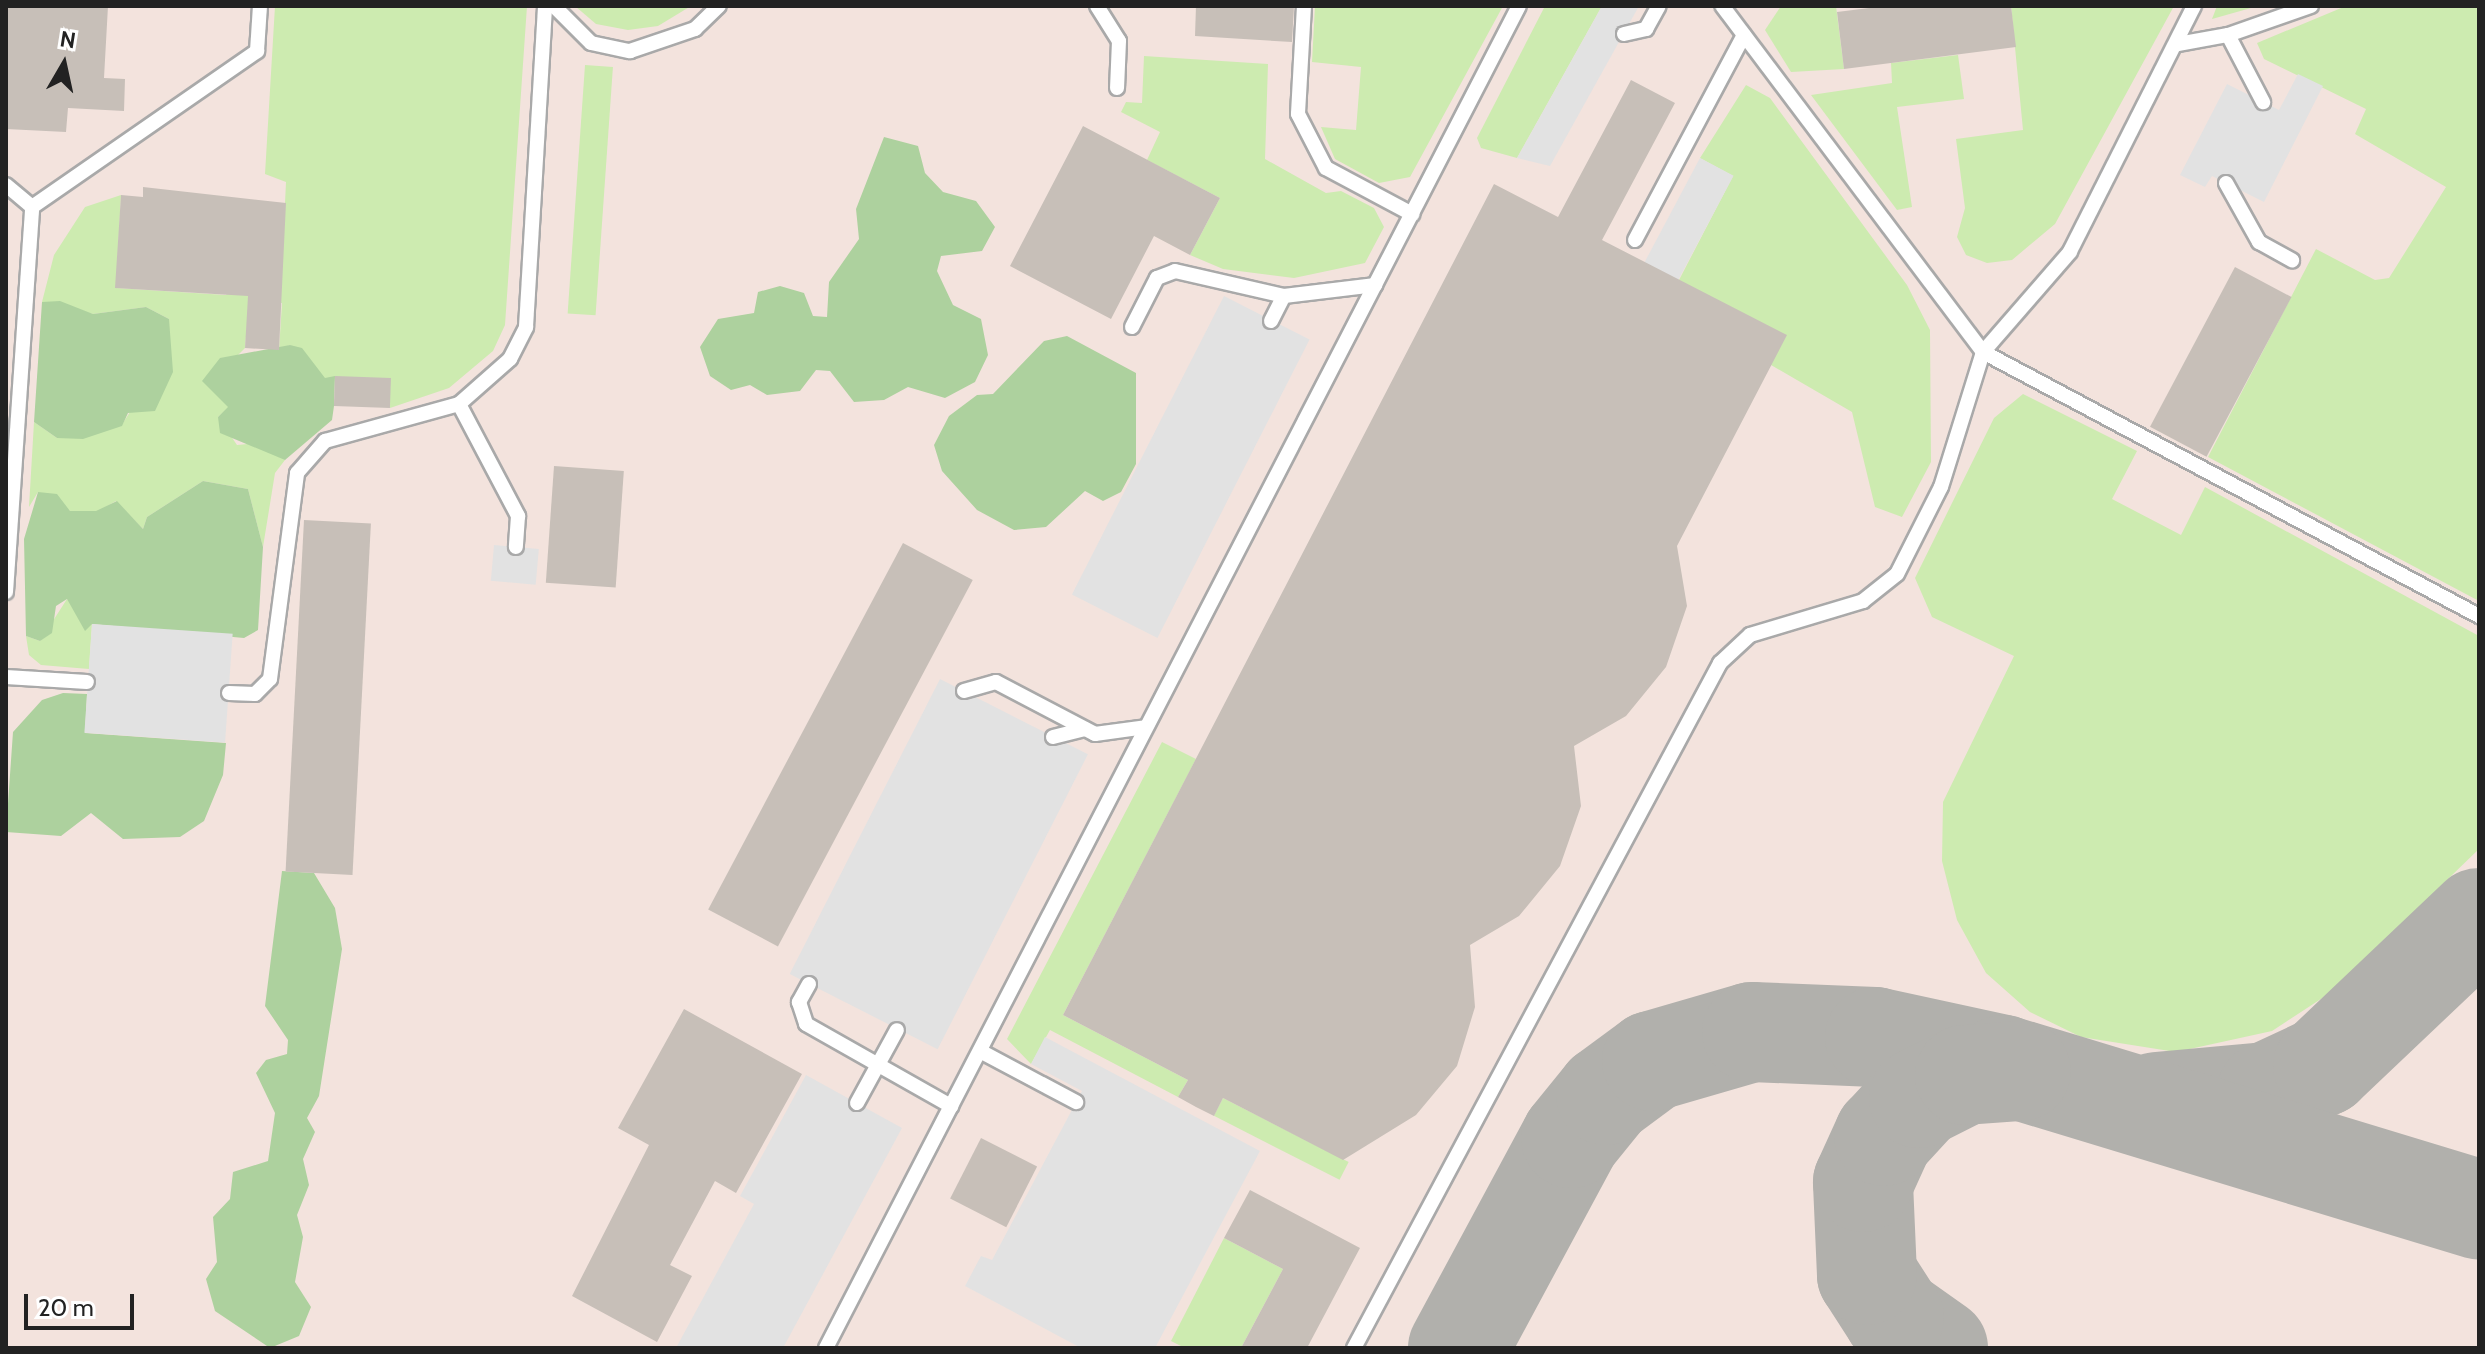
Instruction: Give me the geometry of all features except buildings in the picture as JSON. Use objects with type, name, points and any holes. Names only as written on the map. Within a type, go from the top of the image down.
[{"type":"lane","points":[[6,592],[12,414],[32,207],[257,51],[260,6]]},
{"type":"lane","points":[[229,693],[255,694],[270,679],[297,473],[325,441],[459,404],[510,359],[526,327],[545,6]]},
{"type":"lane","points":[[554,6],[591,43],[630,51],[674,39],[719,6]]},
{"type":"lane","points":[[1097,6],[1119,41],[1117,88]]},
{"type":"lane","points":[[1304,6],[1298,114],[1319,155],[1326,168],[1412,214]]},
{"type":"lane","points":[[826,1348],[1519,6]]},
{"type":"lane","points":[[1624,34],[1646,29],[1659,6]]},
{"type":"lane","points":[[1722,6],[1983,352],[2479,616]]},
{"type":"lane","points":[[1354,1348],[1720,663],[1750,635],[1863,601],[1897,574],[1941,487],[1983,352],[2070,252],[2178,44],[2194,6]]},
{"type":"lane","points":[[2178,44],[2228,35],[2311,6]]},
{"type":"lane","points":[[1635,240],[1744,35]]},
{"type":"lane","points":[[2228,35],[2263,102]]},
{"type":"lane","points":[[2226,183],[2259,242],[2292,260]]},
{"type":"lane","points":[[6,185],[32,207]]},
{"type":"lane","points":[[1132,327],[1157,278],[1175,271],[1284,296],[1375,285]]},
{"type":"lane","points":[[1271,321],[1284,296]]},
{"type":"lane","points":[[459,404],[518,516],[516,547]]},
{"type":"lane","points":[[6,677],[87,682]]},
{"type":"lane","points":[[964,691],[996,682],[1085,729]]},
{"type":"lane","points":[[1053,737],[1085,729],[1146,727]]},
{"type":"lane","points":[[809,984],[799,1002],[806,1024],[951,1106]]},
{"type":"lane","points":[[857,1103],[897,1030]]},
{"type":"lane","points":[[980,1051],[1076,1102]]},
{"type":"shaded area","points":[[6,6],[2479,6],[2479,1348],[6,1348]]},
{"type":"shaded area","points":[[1602,6],[1639,6],[1550,166],[1517,158]]},
{"type":"shaded area","points":[[2298,74],[2323,86],[2264,202],[2212,176],[2205,187],[2180,175],[2227,84],[2279,110]]},
{"type":"shaded area","points":[[1700,158],[1734,176],[1678,280],[1645,262]]},
{"type":"shaded area","points":[[1224,296],[1310,340],[1157,638],[1072,594]]},
{"type":"shaded area","points":[[494,545],[539,549],[536,585],[491,581]]},
{"type":"shaded area","points":[[92,624],[233,634],[225,743],[84,733]]},
{"type":"shaded area","points":[[940,679],[1088,754],[938,1049],[790,974]]},
{"type":"shaded area","points":[[1045,1037],[1260,1151],[1155,1348],[1081,1348],[965,1286],[981,1256],[992,1260],[1082,1091],[1031,1064]]},
{"type":"shaded area","points":[[806,1075],[902,1128],[783,1348],[676,1348],[754,1204],[740,1196]]},
{"type":"green space","points":[[275,6],[527,6],[505,325],[493,351],[449,388],[390,408],[390,379],[325,379],[290,345],[279,350],[282,303],[249,301],[245,348],[232,361],[228,408],[218,417],[237,445],[258,443],[285,460],[275,473],[263,547],[248,489],[203,481],[147,517],[143,529],[116,501],[97,512],[70,511],[38,492],[29,507],[34,422],[57,438],[121,426],[167,354],[169,319],[146,307],[93,314],[42,302],[54,255],[85,207],[121,195],[116,288],[226,295],[285,203],[286,182],[265,174]]},
{"type":"green space","points":[[575,6],[691,6],[658,26],[628,30],[596,24]]},
{"type":"green space","points":[[1315,6],[1503,6],[1410,177],[1379,183],[1335,159],[1321,127],[1356,130],[1361,67],[1312,62]]},
{"type":"green space","points":[[1545,6],[1602,6],[1517,158],[1481,148],[1477,138]]},
{"type":"green space","points":[[1781,6],[1836,6],[1844,69],[1791,72],[1765,30]]},
{"type":"green space","points":[[2011,6],[2174,6],[2055,224],[2012,260],[1987,263],[1966,255],[1957,237],[1965,208],[1956,139],[2023,130]]},
{"type":"green space","points":[[2217,6],[2258,6],[2212,19]]},
{"type":"green space","points":[[2346,6],[2476,6],[2479,14],[2479,601],[2208,457],[2316,249],[2375,280],[2389,278],[2446,187],[2355,134],[2366,109],[2264,59],[2257,43]]},
{"type":"green space","points":[[1958,55],[1964,99],[1897,107],[1912,207],[1897,210],[1811,95],[1892,83],[1891,63]]},
{"type":"green space","points":[[1144,56],[1268,64],[1265,159],[1326,193],[1341,191],[1374,208],[1384,227],[1365,263],[1294,278],[1223,269],[1190,255],[1220,198],[1147,160],[1160,132],[1121,112],[1126,102],[1142,103]]},
{"type":"green space","points":[[585,65],[613,67],[596,315],[568,313]]},
{"type":"green space","points":[[1746,85],[1770,98],[1907,285],[1930,330],[1931,462],[1902,517],[1875,507],[1852,412],[1771,365],[1679,280],[1733,176],[1700,158]]},
{"type":"green space","points":[[884,137],[918,146],[925,173],[943,192],[976,201],[995,227],[982,251],[941,256],[937,271],[953,305],[981,319],[988,355],[975,382],[945,398],[908,387],[884,400],[854,402],[830,371],[816,370],[800,391],[767,395],[750,385],[731,390],[710,376],[700,347],[718,319],[754,313],[758,292],[780,286],[804,293],[813,316],[827,317],[829,282],[859,239],[856,209]]},
{"type":"green space","points":[[60,301],[93,314],[146,307],[169,319],[173,372],[155,411],[128,413],[122,426],[83,439],[57,438],[34,422],[42,302]]},
{"type":"green space","points":[[1067,336],[1136,373],[1136,464],[1121,492],[1103,501],[1085,491],[1046,527],[1014,530],[977,510],[942,471],[934,445],[949,416],[977,395],[993,394],[1044,341]]},
{"type":"green space","points":[[290,345],[302,348],[325,378],[335,376],[334,406],[332,420],[285,460],[220,433],[218,417],[228,407],[202,381],[220,358]]},
{"type":"green space","points":[[2023,394],[2137,451],[2112,499],[2181,535],[2205,487],[2479,636],[2479,849],[2330,993],[2272,1031],[2176,1052],[2081,1037],[2030,1012],[1986,973],[1957,920],[1942,861],[1943,802],[2014,656],[1932,617],[1915,578],[1994,418]]},
{"type":"green space","points":[[203,481],[248,489],[263,547],[258,630],[244,638],[92,624],[85,631],[67,599],[56,606],[52,633],[40,641],[26,636],[24,539],[38,492],[57,494],[70,511],[96,511],[117,501],[143,529],[147,517]]},
{"type":"green space","points":[[67,599],[92,624],[89,669],[41,665],[29,655],[26,636],[40,641]]},
{"type":"green space","points":[[63,693],[87,694],[85,733],[226,743],[223,775],[204,821],[180,837],[123,839],[91,813],[61,836],[6,832],[13,732],[42,700]]},
{"type":"green space","points":[[1162,742],[1196,759],[1063,1015],[1188,1080],[1178,1097],[1050,1030],[1031,1064],[1007,1039]]},
{"type":"green space","points":[[282,871],[314,873],[335,908],[342,949],[319,1096],[307,1118],[315,1132],[303,1159],[309,1185],[297,1215],[303,1237],[295,1282],[311,1307],[299,1336],[270,1348],[215,1311],[206,1279],[217,1262],[213,1217],[230,1199],[233,1172],[268,1161],[275,1113],[256,1073],[266,1060],[287,1054],[288,1040],[265,1006]]},
{"type":"green space","points":[[1223,1098],[1349,1162],[1340,1180],[1214,1116]]},
{"type":"green space","points":[[1224,1238],[1283,1269],[1241,1348],[1185,1348],[1171,1341]]},
{"type":"taxiway","points":[[2157,1102],[2267,1092],[2323,1066],[2479,918]]},
{"type":"taxiway","points":[[1458,1348],[1571,1138],[1606,1095],[1652,1061],[1752,1032],[1875,1037],[2003,1065],[2479,1210]]},
{"type":"taxiway","points":[[1938,1348],[1894,1317],[1867,1275],[1863,1182],[1884,1136],[1919,1098],[1965,1075],[2021,1071]]}]
